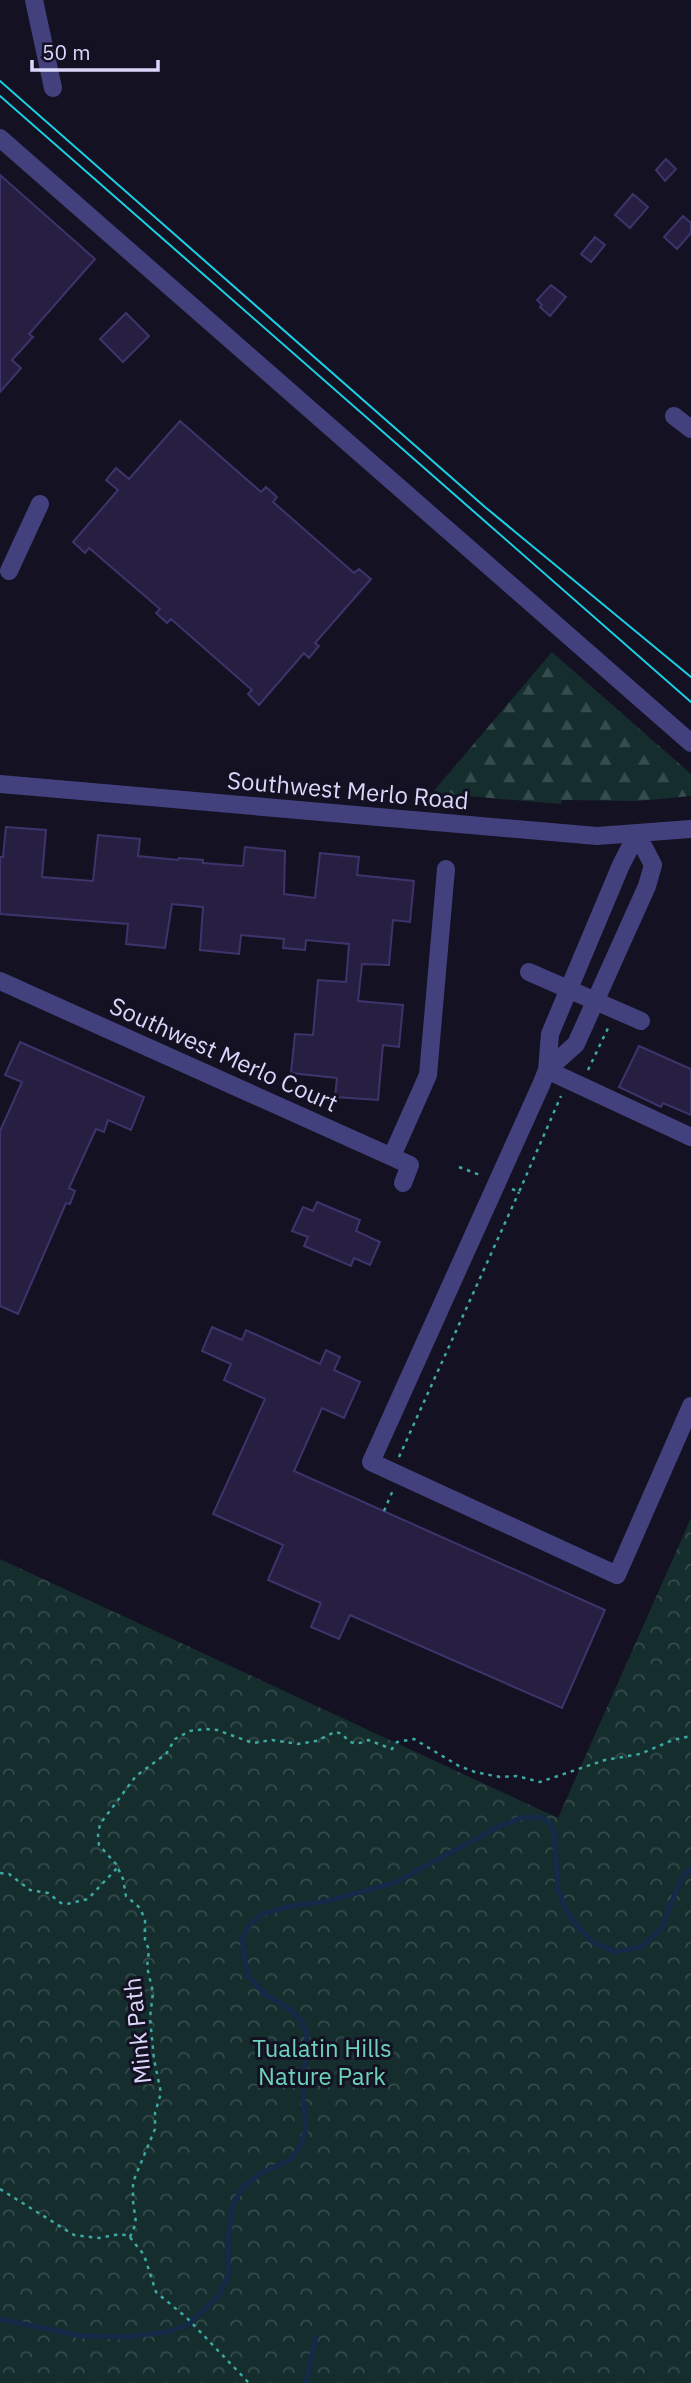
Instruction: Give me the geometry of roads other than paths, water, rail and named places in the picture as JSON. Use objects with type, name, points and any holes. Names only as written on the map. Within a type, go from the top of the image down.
[{"type":"street","points":[[34,0],[53,88]]},
{"type":"street","points":[[0,138],[691,743]]},
{"type":"street","points":[[674,416],[691,429]]},
{"type":"street","points":[[9,571],[40,505]]},
{"type":"street","name":"Southwest Merlo Road","points":[[0,784],[597,836],[691,829]]},
{"type":"street","points":[[637,834],[621,865],[550,1034],[547,1070],[371,1462],[617,1575],[691,1406]]},
{"type":"street","points":[[547,1070],[576,1044],[647,886],[653,865],[637,834]]},
{"type":"street","points":[[403,1182],[410,1165],[392,1156],[428,1075],[446,869]]},
{"type":"street","points":[[528,972],[641,1021]]},
{"type":"street","name":"Southwest Merlo Court","points":[[0,981],[392,1156]]},
{"type":"street","points":[[547,1070],[691,1137]]},
{"type":"waterway","points":[[0,2319],[81,2336],[125,2337],[167,2332],[187,2325],[218,2297],[229,2274],[228,2239],[233,2205],[242,2188],[258,2175],[291,2159],[301,2145],[306,2129],[303,2095],[307,2035],[302,2022],[291,2010],[266,1995],[248,1976],[242,1940],[249,1926],[262,1914],[290,1906],[323,1902],[394,1883],[498,1827],[520,1818],[540,1817],[549,1822],[554,1831],[558,1890],[566,1910],[593,1942],[615,1952],[641,1947],[661,1929],[681,1879],[691,1868]]},
{"type":"waterway","points":[[306,2383],[316,2338]]},
{"type":"tram line","points":[[0,81],[485,507],[691,677]]},
{"type":"tram line","points":[[0,96],[691,702]]},
{"type":"park label","name":"Tualatin Hills Nature Park","points":[[322,2062]]}]
